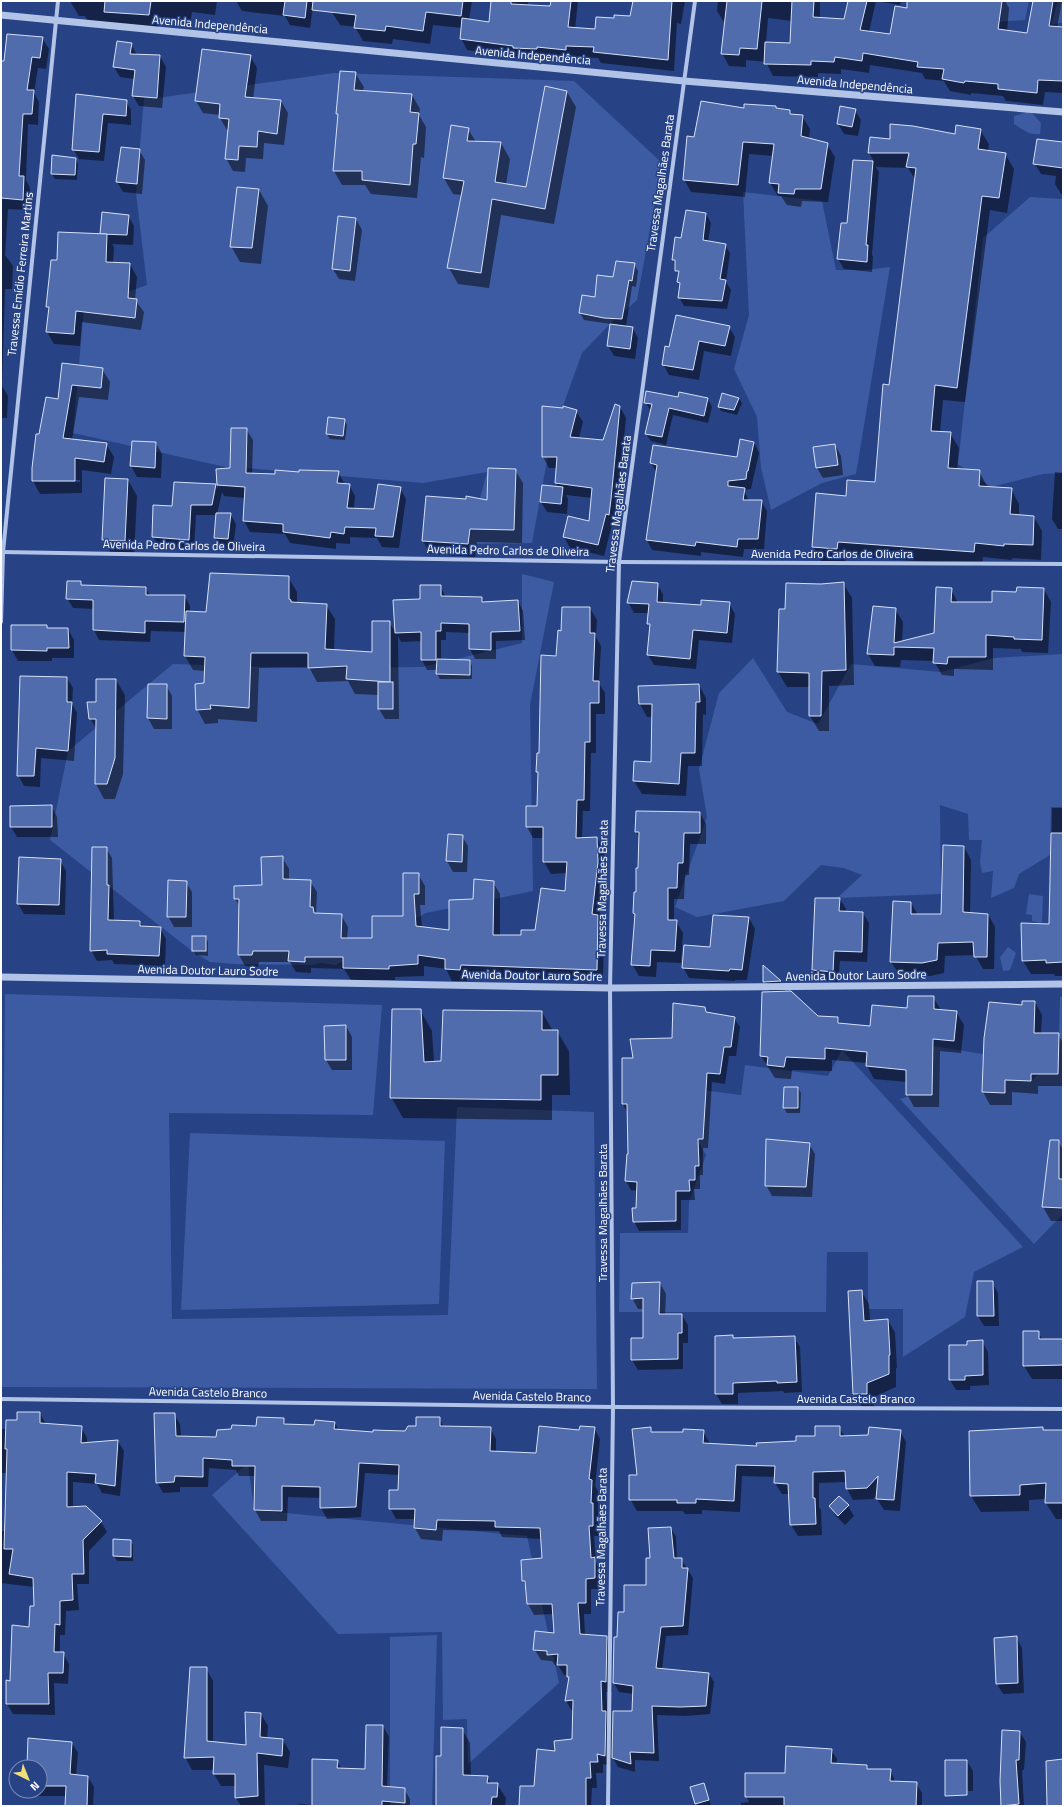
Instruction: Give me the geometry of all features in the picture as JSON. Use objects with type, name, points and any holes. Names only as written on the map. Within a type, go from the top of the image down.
[{"type":"street","name":"Travessa Emídio Ferreira Martins","points":[[1,622],[2,552],[58,1]]},
{"type":"street","name":"Travessa Magalhães Barata","points":[[608,1806],[613,1407],[610,988],[619,562],[695,1]]},
{"type":"street","name":"Avenida Independência","points":[[1,15],[684,81],[1063,112]]},
{"type":"street","name":"Avenida Pedro Carlos de Oliveira","points":[[2,552],[619,562],[1063,564]]},
{"type":"street","name":"Avenida Doutor Lauro Sodre","points":[[1,977],[610,988],[1063,984]]},
{"type":"street","name":"Avenida Castelo Branco","points":[[1,1399],[613,1407],[1063,1409]]},
{"type":"shaded area","points":[[998,1],[1029,1],[1025,20],[992,22]]},
{"type":"shaded area","points":[[1058,1],[1063,1],[1063,22],[1051,25]]},
{"type":"shaded area","points":[[334,73],[574,81],[662,163],[637,300],[610,324],[582,353],[549,450],[532,543],[468,544],[487,472],[423,483],[246,468],[247,428],[231,428],[230,468],[73,433],[84,307],[147,285],[136,193],[144,98],[157,98]]},
{"type":"shaded area","points":[[1030,111],[1041,123],[1040,134],[1029,133],[1014,124],[1014,116]]},
{"type":"shaded area","points":[[743,192],[822,201],[836,270],[866,270],[890,267],[856,474],[822,483],[771,510],[761,468],[757,417],[734,369],[749,315]]},
{"type":"shaded area","points":[[1030,197],[1063,199],[1063,473],[1043,474],[991,487],[958,464],[983,238]]},
{"type":"shaded area","points":[[522,574],[554,582],[530,705],[533,891],[426,913],[336,965],[320,963],[312,965],[235,964],[210,962],[192,951],[50,840],[68,751],[173,664],[308,668],[423,667],[522,643]]},
{"type":"shaded area","points":[[1063,654],[1063,807],[1051,807],[1050,855],[1019,874],[1014,888],[991,898],[993,871],[982,873],[980,862],[982,840],[969,840],[968,814],[940,805],[941,894],[837,898],[862,875],[844,868],[821,865],[784,901],[697,917],[675,907],[707,817],[699,769],[719,693],[753,658],[787,712],[818,724],[851,664],[941,672],[994,658]]},
{"type":"shaded area","points":[[1029,894],[1043,896],[1042,922],[1040,923],[1032,921],[1032,915],[1026,914]]},
{"type":"shaded area","points":[[1008,947],[1016,953],[1010,970],[1003,971],[1000,957]]},
{"type":"shaded area","points":[[5,994],[382,1005],[373,1115],[169,1113],[172,1319],[448,1315],[457,1107],[594,1112],[597,1389],[1,1387]]},
{"type":"shaded area","points":[[1063,996],[1063,1179],[1059,1179],[1059,1163],[1047,1165],[1042,1207],[1063,1208],[1063,1214],[1034,1244],[900,1099],[913,1095],[932,1095],[933,1046],[983,1054],[982,1092],[1005,1093],[1004,1080],[1031,1081],[1039,1074],[1058,1074],[1060,997]]},
{"type":"shaded area","points":[[842,1050],[1023,1247],[974,1272],[965,1317],[903,1357],[903,1309],[868,1309],[868,1252],[827,1252],[826,1312],[619,1312],[620,1233],[688,1233],[689,1202],[706,1155],[682,1115],[686,1088],[741,1095],[745,1065],[828,1076]]},
{"type":"shaded area","points":[[190,1133],[445,1141],[439,1304],[181,1310]]},
{"type":"shaded area","points":[[248,1463],[254,1510],[527,1536],[559,1683],[468,1764],[467,1719],[443,1720],[442,1632],[338,1634],[212,1495]]},
{"type":"shaded area","points":[[437,1635],[432,1806],[390,1806],[390,1637]]},
{"type":"building","points":[[105,1],[151,1],[149,15],[104,12]]},
{"type":"building","points":[[285,1],[307,1],[305,18],[283,15]]},
{"type":"building","points":[[313,1],[463,1],[461,16],[426,12],[423,31],[386,26],[385,31],[354,28],[356,15],[312,10]]},
{"type":"building","points":[[491,1],[511,1],[511,4],[550,6],[551,1],[571,1],[568,27],[595,29],[596,17],[614,18],[614,15],[630,16],[633,1],[672,1],[668,60],[593,52],[594,47],[566,46],[566,50],[537,47],[537,49],[513,48],[513,46],[460,39],[462,18],[489,22]]},
{"type":"building","points":[[727,1],[762,1],[757,49],[740,48],[739,55],[721,54]]},
{"type":"building","points":[[792,1],[814,1],[813,17],[844,19],[848,1],[867,1],[860,30],[890,34],[895,6],[907,8],[907,1],[1002,1],[998,29],[1027,33],[1033,1],[1053,1],[1049,26],[1063,27],[1063,81],[1038,80],[1037,93],[998,89],[998,84],[965,81],[964,83],[942,79],[944,69],[917,67],[918,62],[863,53],[862,61],[835,57],[834,62],[811,61],[811,65],[764,64],[765,42],[790,43]]},
{"type":"building","points":[[7,34],[43,37],[40,58],[32,57],[27,90],[34,90],[32,114],[23,114],[19,176],[24,176],[23,200],[1,198],[1,61],[4,61]]},
{"type":"building","points":[[117,41],[132,43],[130,54],[160,55],[157,98],[132,96],[135,70],[113,67]]},
{"type":"building","points":[[202,49],[251,55],[245,97],[281,100],[277,134],[258,131],[257,147],[239,146],[238,160],[225,159],[229,119],[219,118],[220,104],[195,101]]},
{"type":"building","points":[[340,71],[356,72],[354,90],[412,94],[410,112],[419,113],[416,144],[413,144],[410,185],[362,180],[362,171],[333,171]]},
{"type":"building","points":[[545,86],[567,91],[545,209],[492,199],[481,273],[447,268],[464,181],[443,178],[451,125],[469,128],[467,141],[501,142],[495,182],[526,187]]},
{"type":"building","points":[[76,94],[127,100],[126,116],[103,114],[99,152],[72,150]]},
{"type":"building","points":[[701,101],[744,108],[744,104],[776,106],[776,108],[790,110],[790,114],[803,115],[801,136],[828,143],[821,189],[795,189],[794,194],[778,193],[779,184],[769,183],[774,144],[743,142],[738,185],[683,180],[687,136],[694,137]]},
{"type":"building","points":[[840,106],[856,109],[852,127],[837,124]]},
{"type":"building","points":[[890,124],[913,126],[955,134],[956,125],[981,129],[978,149],[1006,153],[999,198],[982,196],[957,388],[935,385],[931,431],[951,432],[948,468],[980,470],[979,486],[1012,488],[1010,514],[1034,516],[1033,545],[1004,544],[1004,546],[975,543],[974,552],[838,542],[837,549],[812,547],[816,493],[846,496],[847,480],[875,482],[883,384],[889,385],[916,168],[906,167],[909,153],[868,153],[870,137],[890,139]]},
{"type":"building","points":[[1037,139],[1063,142],[1063,168],[1033,164]]},
{"type":"building","points":[[121,147],[140,149],[137,184],[116,182]]},
{"type":"building","points":[[52,155],[76,158],[75,175],[51,174]]},
{"type":"building","points":[[853,160],[873,161],[866,245],[868,245],[867,262],[837,259],[841,223],[847,223]]},
{"type":"building","points":[[237,187],[259,189],[252,248],[230,247]]},
{"type":"building","points":[[686,210],[706,213],[703,240],[726,244],[720,279],[726,280],[722,301],[678,298],[680,283],[677,282],[679,271],[675,271],[675,260],[672,260],[675,237],[681,238]]},
{"type":"building","points":[[102,212],[129,215],[127,235],[100,234]]},
{"type":"building","points":[[338,216],[356,218],[350,271],[332,269]]},
{"type":"building","points":[[58,232],[107,234],[106,262],[130,263],[128,298],[137,299],[135,318],[76,311],[74,334],[46,332],[49,307],[46,307],[51,260],[57,260]]},
{"type":"building","points":[[616,261],[635,263],[632,281],[629,280],[622,319],[604,318],[579,313],[582,295],[595,297],[597,275],[613,277]]},
{"type":"building","points":[[676,315],[730,326],[725,346],[699,341],[693,370],[662,365],[665,346],[669,347]]},
{"type":"building","points":[[610,324],[633,327],[630,349],[607,346]]},
{"type":"building","points":[[62,363],[103,368],[101,388],[72,385],[63,438],[107,443],[104,462],[75,458],[75,481],[32,481],[36,434],[39,434],[46,397],[58,399]]},
{"type":"building","points":[[646,391],[678,397],[679,392],[708,398],[704,416],[669,408],[662,437],[645,434],[652,404],[644,403]]},
{"type":"building","points":[[722,393],[739,398],[734,410],[718,407]]},
{"type":"building","points":[[615,404],[620,406],[611,499],[609,515],[606,514],[598,545],[563,537],[568,516],[589,521],[592,488],[555,483],[557,457],[542,457],[542,406],[563,408],[563,406],[577,410],[570,437],[603,440]]},
{"type":"building","points":[[328,417],[345,419],[343,436],[326,434]]},
{"type":"building","points":[[231,428],[247,428],[246,473],[275,474],[275,470],[299,472],[299,470],[339,471],[337,483],[350,484],[347,508],[374,509],[378,484],[401,487],[393,537],[375,536],[376,528],[345,527],[344,534],[331,532],[330,538],[283,532],[283,524],[243,521],[245,487],[217,485],[216,469],[230,468]]},
{"type":"building","points":[[740,439],[754,442],[746,479],[728,481],[728,486],[745,488],[743,500],[762,500],[758,539],[738,539],[737,547],[696,542],[695,546],[646,540],[657,465],[650,463],[653,445],[737,457]]},
{"type":"building","points":[[132,441],[156,442],[155,468],[130,466]]},
{"type":"building","points":[[835,444],[838,465],[816,468],[813,447]]},
{"type":"building","points":[[488,468],[516,469],[514,530],[470,529],[468,544],[422,541],[426,496],[466,499],[466,496],[487,500]]},
{"type":"building","points":[[105,478],[128,479],[125,541],[102,540]]},
{"type":"building","points":[[174,482],[216,484],[212,505],[191,505],[189,540],[152,537],[153,505],[172,506]]},
{"type":"building","points":[[542,485],[563,487],[561,504],[540,502]]},
{"type":"building","points":[[216,513],[231,513],[228,539],[214,538]]},
{"type":"building","points":[[210,573],[289,576],[289,599],[291,602],[327,604],[325,649],[372,652],[372,621],[390,621],[390,682],[346,679],[347,666],[308,668],[308,653],[251,653],[249,708],[210,705],[211,709],[196,710],[195,684],[204,683],[205,657],[184,656],[186,611],[206,612]]},
{"type":"building","points":[[67,581],[81,581],[81,585],[146,587],[146,595],[185,595],[184,622],[145,621],[145,633],[93,630],[93,600],[66,599]]},
{"type":"building","points":[[632,581],[658,583],[657,602],[701,605],[701,600],[730,602],[727,633],[693,630],[690,659],[647,655],[650,624],[647,624],[649,604],[627,603]]},
{"type":"building","points":[[844,582],[846,670],[822,671],[821,716],[809,716],[809,673],[777,672],[779,609],[785,609],[786,583],[821,584]]},
{"type":"building","points":[[420,585],[441,585],[441,596],[482,597],[482,602],[518,600],[520,631],[491,632],[491,650],[469,649],[469,624],[441,623],[441,631],[436,631],[436,660],[421,660],[421,632],[395,633],[393,600],[420,599]]},
{"type":"building","points":[[936,587],[952,588],[951,602],[992,602],[992,591],[1016,592],[1017,587],[1044,588],[1042,640],[1014,639],[1014,637],[986,635],[986,657],[948,657],[947,664],[933,663],[934,648],[894,647],[894,655],[867,654],[873,606],[896,608],[894,643],[934,633]]},
{"type":"building","points":[[562,607],[590,607],[590,633],[595,633],[593,681],[599,681],[599,703],[590,703],[590,742],[585,742],[584,800],[577,800],[576,838],[597,837],[598,862],[592,914],[598,915],[597,970],[461,965],[460,970],[445,969],[445,959],[418,955],[418,964],[389,966],[389,969],[343,968],[343,957],[305,957],[305,962],[288,961],[289,951],[253,951],[252,955],[238,955],[239,899],[234,899],[234,886],[262,885],[261,857],[283,856],[283,879],[311,880],[310,907],[313,907],[314,913],[342,914],[341,938],[372,938],[372,916],[403,916],[403,873],[419,873],[419,894],[414,894],[416,926],[449,930],[449,900],[473,899],[474,879],[494,881],[493,935],[521,935],[521,930],[535,930],[541,888],[565,891],[567,862],[543,862],[543,827],[526,827],[526,806],[537,806],[538,772],[536,772],[537,753],[539,753],[541,655],[556,656],[558,630],[561,631]]},
{"type":"building","points":[[11,625],[47,625],[47,628],[68,628],[69,648],[47,648],[47,651],[11,650]]},
{"type":"building","points":[[437,659],[470,660],[470,675],[436,674]]},
{"type":"building","points":[[20,676],[67,677],[67,702],[72,702],[68,751],[36,748],[34,776],[17,776]]},
{"type":"building","points":[[96,679],[116,679],[115,758],[107,784],[95,784],[96,719],[89,719],[87,702],[96,702]]},
{"type":"building","points":[[378,682],[393,682],[393,709],[378,709]]},
{"type":"building","points":[[148,684],[167,684],[167,719],[147,718]]},
{"type":"building","points":[[699,684],[700,702],[696,702],[695,753],[681,753],[679,784],[633,781],[634,761],[651,762],[652,704],[639,704],[638,686]]},
{"type":"building","points":[[52,805],[52,827],[10,827],[10,806]]},
{"type":"building","points":[[636,811],[700,812],[700,833],[684,833],[683,863],[678,863],[677,888],[668,888],[668,920],[677,920],[675,951],[651,950],[650,966],[631,965],[635,914],[633,913],[634,892],[636,892],[636,868],[638,868],[639,832],[635,832]]},
{"type":"building","points":[[1051,833],[1063,833],[1063,962],[1046,963],[1046,960],[1022,961],[1021,923],[1049,924]]},
{"type":"building","points":[[448,834],[463,835],[462,862],[446,861]]},
{"type":"building","points":[[943,845],[964,846],[963,912],[988,914],[987,957],[974,957],[973,942],[938,943],[937,960],[922,963],[890,962],[893,901],[911,902],[911,914],[941,914]]},
{"type":"building","points":[[92,847],[107,847],[107,885],[109,885],[108,920],[140,921],[140,926],[161,927],[159,956],[107,954],[107,950],[90,951]]},
{"type":"building","points":[[19,857],[61,859],[59,905],[17,904]]},
{"type":"building","points":[[168,880],[187,881],[186,917],[167,917]]},
{"type":"building","points":[[815,898],[840,898],[839,911],[863,912],[862,952],[834,951],[833,972],[812,970]]},
{"type":"building","points":[[713,915],[749,917],[742,970],[730,969],[729,971],[682,968],[684,945],[710,947]]},
{"type":"building","points":[[192,936],[206,936],[206,951],[192,951]]},
{"type":"building","points":[[763,965],[780,980],[781,981],[763,982]]},
{"type":"building","points":[[791,991],[818,1016],[838,1017],[838,1023],[870,1026],[872,1005],[907,1008],[908,996],[934,996],[934,1009],[957,1011],[954,1041],[933,1039],[932,1095],[906,1095],[906,1070],[866,1066],[867,1052],[825,1048],[825,1059],[786,1057],[784,1067],[767,1065],[768,1057],[760,1056],[762,992]]},
{"type":"building","points":[[1022,1001],[1035,1001],[1034,1033],[1059,1033],[1058,1074],[1031,1074],[1031,1081],[1005,1080],[1005,1093],[982,1092],[984,1038],[989,1002],[1022,1005]]},
{"type":"building","points":[[673,1003],[705,1007],[706,1012],[735,1017],[731,1047],[724,1047],[720,1074],[707,1073],[703,1139],[698,1139],[699,1166],[695,1166],[695,1180],[689,1180],[690,1191],[676,1191],[676,1221],[633,1222],[632,1208],[636,1208],[637,1182],[625,1181],[628,1154],[627,1104],[622,1104],[622,1058],[633,1058],[630,1039],[672,1038]]},
{"type":"building","points":[[392,1009],[421,1009],[424,1062],[441,1061],[443,1010],[542,1011],[542,1030],[558,1030],[558,1075],[541,1075],[541,1100],[390,1098]]},
{"type":"building","points":[[346,1025],[346,1060],[325,1060],[324,1026]]},
{"type":"building","points":[[784,1087],[798,1087],[798,1108],[783,1108]]},
{"type":"building","points":[[766,1139],[810,1143],[806,1187],[765,1186]]},
{"type":"building","points":[[1050,1140],[1059,1140],[1059,1179],[1063,1179],[1063,1208],[1042,1207]]},
{"type":"building","points":[[977,1281],[993,1281],[994,1316],[977,1316]]},
{"type":"building","points":[[660,1282],[659,1314],[682,1314],[682,1333],[678,1333],[678,1359],[631,1360],[631,1338],[643,1338],[643,1298],[631,1299],[632,1283]]},
{"type":"building","points":[[862,1290],[864,1321],[888,1319],[890,1355],[889,1374],[867,1383],[867,1394],[853,1394],[848,1291]]},
{"type":"building","points":[[1023,1331],[1039,1331],[1039,1339],[1063,1339],[1063,1365],[1023,1366]]},
{"type":"building","points":[[733,1335],[733,1338],[795,1336],[797,1382],[777,1383],[777,1381],[733,1383],[733,1394],[715,1394],[715,1336]]},
{"type":"building","points":[[983,1340],[983,1375],[965,1376],[965,1380],[949,1380],[949,1345],[967,1345],[967,1341]]},
{"type":"building","points":[[17,1412],[40,1412],[40,1423],[82,1426],[81,1443],[118,1440],[115,1486],[95,1483],[96,1474],[67,1472],[67,1507],[86,1506],[102,1521],[83,1540],[84,1574],[72,1574],[73,1600],[60,1601],[60,1625],[55,1624],[54,1652],[64,1652],[63,1673],[48,1673],[49,1704],[6,1704],[6,1680],[10,1681],[12,1625],[29,1627],[30,1606],[34,1606],[33,1578],[9,1574],[13,1549],[4,1549],[7,1449],[5,1449],[6,1420],[17,1420]]},
{"type":"building","points":[[154,1413],[175,1413],[176,1436],[216,1437],[217,1430],[231,1429],[232,1425],[256,1426],[257,1417],[284,1418],[284,1424],[314,1425],[315,1420],[335,1422],[334,1429],[373,1432],[373,1430],[405,1431],[408,1426],[416,1426],[416,1417],[440,1417],[440,1426],[491,1427],[490,1451],[536,1453],[539,1426],[579,1430],[580,1426],[595,1427],[589,1479],[592,1480],[591,1503],[593,1503],[593,1526],[589,1526],[591,1558],[595,1557],[595,1578],[586,1579],[586,1603],[578,1603],[580,1634],[607,1636],[606,1682],[601,1681],[602,1711],[606,1711],[605,1756],[597,1754],[598,1762],[590,1762],[591,1778],[586,1778],[586,1806],[519,1806],[520,1786],[534,1786],[537,1749],[555,1751],[554,1741],[572,1739],[573,1700],[565,1701],[569,1677],[567,1677],[567,1665],[557,1665],[558,1654],[547,1655],[547,1651],[533,1650],[535,1631],[554,1633],[552,1604],[527,1604],[525,1581],[522,1581],[521,1560],[542,1558],[540,1528],[495,1527],[495,1521],[437,1520],[436,1530],[414,1528],[415,1509],[389,1509],[389,1490],[398,1490],[399,1465],[359,1463],[356,1507],[320,1508],[320,1487],[282,1486],[282,1511],[254,1510],[255,1466],[232,1466],[232,1460],[203,1458],[203,1477],[175,1476],[174,1482],[156,1483]]},
{"type":"building","points":[[815,1426],[840,1426],[840,1436],[868,1435],[869,1427],[901,1430],[894,1500],[876,1499],[878,1476],[867,1488],[846,1489],[845,1471],[813,1472],[813,1498],[815,1498],[816,1524],[790,1525],[788,1484],[774,1483],[775,1466],[736,1465],[734,1501],[696,1499],[696,1503],[677,1503],[677,1500],[629,1500],[629,1475],[637,1475],[632,1429],[651,1427],[651,1432],[683,1432],[683,1429],[704,1430],[703,1443],[757,1446],[756,1443],[796,1441],[796,1436],[815,1436]]},
{"type":"building","points":[[1043,1427],[1043,1430],[1063,1430],[1063,1503],[1045,1503],[1046,1483],[1020,1485],[1020,1495],[970,1496],[969,1431]]},
{"type":"building","points":[[839,1496],[849,1505],[838,1516],[829,1506]]},
{"type":"building","points":[[671,1527],[674,1558],[682,1558],[682,1568],[688,1568],[683,1626],[661,1627],[656,1668],[709,1673],[706,1706],[652,1706],[654,1753],[630,1752],[631,1764],[612,1758],[613,1711],[632,1711],[633,1686],[613,1683],[614,1637],[617,1637],[618,1612],[624,1612],[624,1585],[646,1585],[646,1558],[650,1558],[648,1528]]},
{"type":"building","points":[[113,1539],[131,1540],[131,1557],[113,1556]]},
{"type":"building","points":[[1017,1636],[1018,1683],[996,1684],[994,1638]]},
{"type":"building","points":[[190,1667],[207,1667],[207,1741],[246,1745],[245,1712],[261,1713],[260,1737],[283,1739],[282,1756],[257,1753],[258,1796],[235,1798],[235,1774],[213,1774],[214,1757],[184,1758]]},
{"type":"building","points":[[366,1725],[383,1725],[382,1786],[405,1788],[405,1803],[382,1801],[382,1806],[312,1806],[312,1759],[338,1760],[337,1768],[365,1769]]},
{"type":"building","points":[[441,1727],[463,1728],[463,1775],[488,1776],[487,1783],[498,1783],[497,1797],[492,1797],[491,1806],[436,1806],[436,1756],[441,1756]]},
{"type":"building","points":[[1002,1730],[1020,1731],[1019,1760],[1016,1760],[1019,1804],[1001,1806],[1000,1781]]},
{"type":"building","points":[[28,1738],[72,1742],[70,1774],[88,1776],[87,1806],[65,1806],[66,1786],[48,1786],[48,1759],[27,1759]]},
{"type":"building","points":[[786,1746],[832,1749],[831,1763],[867,1765],[867,1769],[891,1769],[890,1781],[917,1782],[916,1806],[784,1806],[784,1797],[745,1797],[745,1773],[785,1773]]},
{"type":"building","points":[[1063,1759],[1063,1806],[1047,1806],[1046,1761]]},
{"type":"building","points":[[945,1760],[967,1760],[967,1795],[945,1796]]},
{"type":"building","points":[[704,1783],[709,1800],[695,1804],[690,1787]]}]
